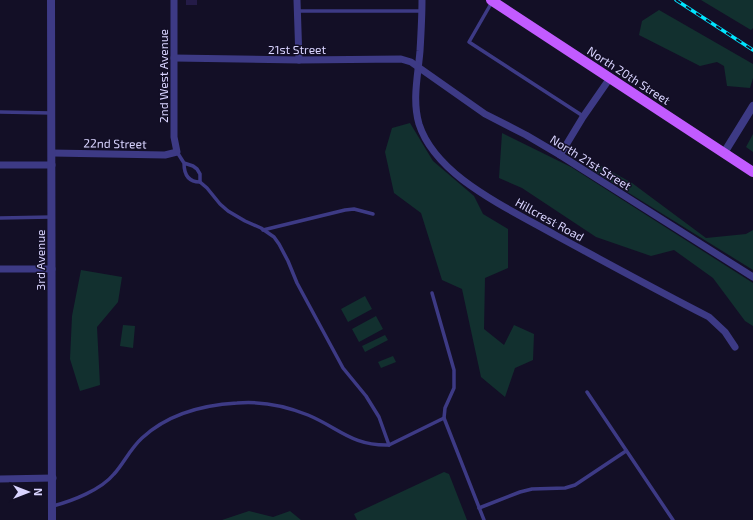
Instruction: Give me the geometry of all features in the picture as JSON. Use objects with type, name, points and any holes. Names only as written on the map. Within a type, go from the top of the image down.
[{"type":"main road","name":"North 20th Street","points":[[492,0],[753,172]]},
{"type":"street","name":"3rd Avenue","points":[[52,0],[52,520]]},
{"type":"street","name":"2nd West Avenue","points":[[174,0],[174,137],[177,152]]},
{"type":"street","points":[[297,0],[299,60]]},
{"type":"street","name":"Hillcrest Road","points":[[422,0],[420,53],[416,96],[419,123],[425,138],[434,151],[462,179],[484,194],[522,217],[708,317],[725,332],[735,347]]},
{"type":"street","name":"21st Street","points":[[174,58],[401,60],[411,62],[418,66]]},
{"type":"street","name":"North 21st Street","points":[[418,66],[462,99],[485,114],[526,135],[560,155],[753,277]]},
{"type":"street","points":[[560,155],[583,117],[610,78]]},
{"type":"street","points":[[724,153],[753,106]]},
{"type":"street","name":"22nd Street","points":[[52,153],[165,155],[177,152]]},
{"type":"street","points":[[0,165],[52,165]]},
{"type":"street","points":[[0,269],[52,269]]},
{"type":"street","points":[[0,479],[53,478]]},
{"type":"lane","points":[[492,0],[469,42],[583,117]]},
{"type":"lane","points":[[298,11],[422,12]]},
{"type":"lane","points":[[0,112],[52,113]]},
{"type":"lane","points":[[177,152],[184,163],[184,170],[190,180],[200,182],[228,211],[274,237],[288,261],[297,283],[343,368],[366,396],[379,417],[389,445]]},
{"type":"lane","points":[[184,163],[193,166],[197,170],[200,174],[200,182]]},
{"type":"lane","points":[[263,230],[345,210],[354,209],[374,214]]},
{"type":"lane","points":[[0,218],[52,217]]},
{"type":"lane","points":[[432,292],[454,370],[454,388],[445,408],[444,418],[484,520]]},
{"type":"lane","points":[[586,392],[673,520]]},
{"type":"lane","points":[[53,506],[69,502],[105,483],[114,475],[141,438],[167,420],[197,408],[238,402],[261,403],[284,407],[308,415],[354,440],[370,444],[389,445],[444,418]]},
{"type":"lane","points":[[479,508],[520,492],[532,489],[565,488],[575,485],[626,451]]},
{"type":"green space","points":[[701,0],[753,0],[753,28],[751,30]]},
{"type":"green space","points":[[659,10],[753,64],[753,78],[750,88],[727,86],[724,66],[717,62],[700,66],[639,35],[642,21]]},
{"type":"green space","points":[[410,123],[433,161],[474,196],[483,214],[508,229],[508,268],[485,278],[484,329],[504,345],[514,325],[534,334],[533,360],[515,368],[505,397],[481,377],[462,289],[442,280],[421,213],[394,193],[385,152],[392,128]]},
{"type":"green space","points":[[502,133],[571,167],[753,283],[753,326],[745,321],[713,278],[674,250],[651,256],[596,237],[522,188],[499,178]]},
{"type":"green space","points":[[753,134],[753,152],[746,147]]},
{"type":"green space","points":[[598,164],[632,183],[706,238],[746,234],[753,230],[753,270],[587,167]]},
{"type":"green space","points":[[81,270],[122,277],[118,302],[97,327],[100,385],[80,391],[70,359],[72,316]]},
{"type":"green space","points":[[365,296],[372,309],[348,322],[341,309]]},
{"type":"green space","points":[[376,316],[383,329],[359,342],[352,329]]},
{"type":"green space","points":[[123,325],[135,326],[133,348],[120,346]]},
{"type":"green space","points":[[385,335],[388,340],[365,352],[362,346]]},
{"type":"green space","points":[[393,356],[396,362],[381,368],[378,362]]},
{"type":"green space","points":[[444,472],[449,474],[467,520],[357,520],[354,514]]},
{"type":"green space","points":[[249,511],[273,517],[290,511],[301,520],[222,520]]},
{"type":"building","points":[[186,0],[197,0],[197,5],[186,5]]},
{"type":"railway","points":[[676,0],[753,50]]}]
